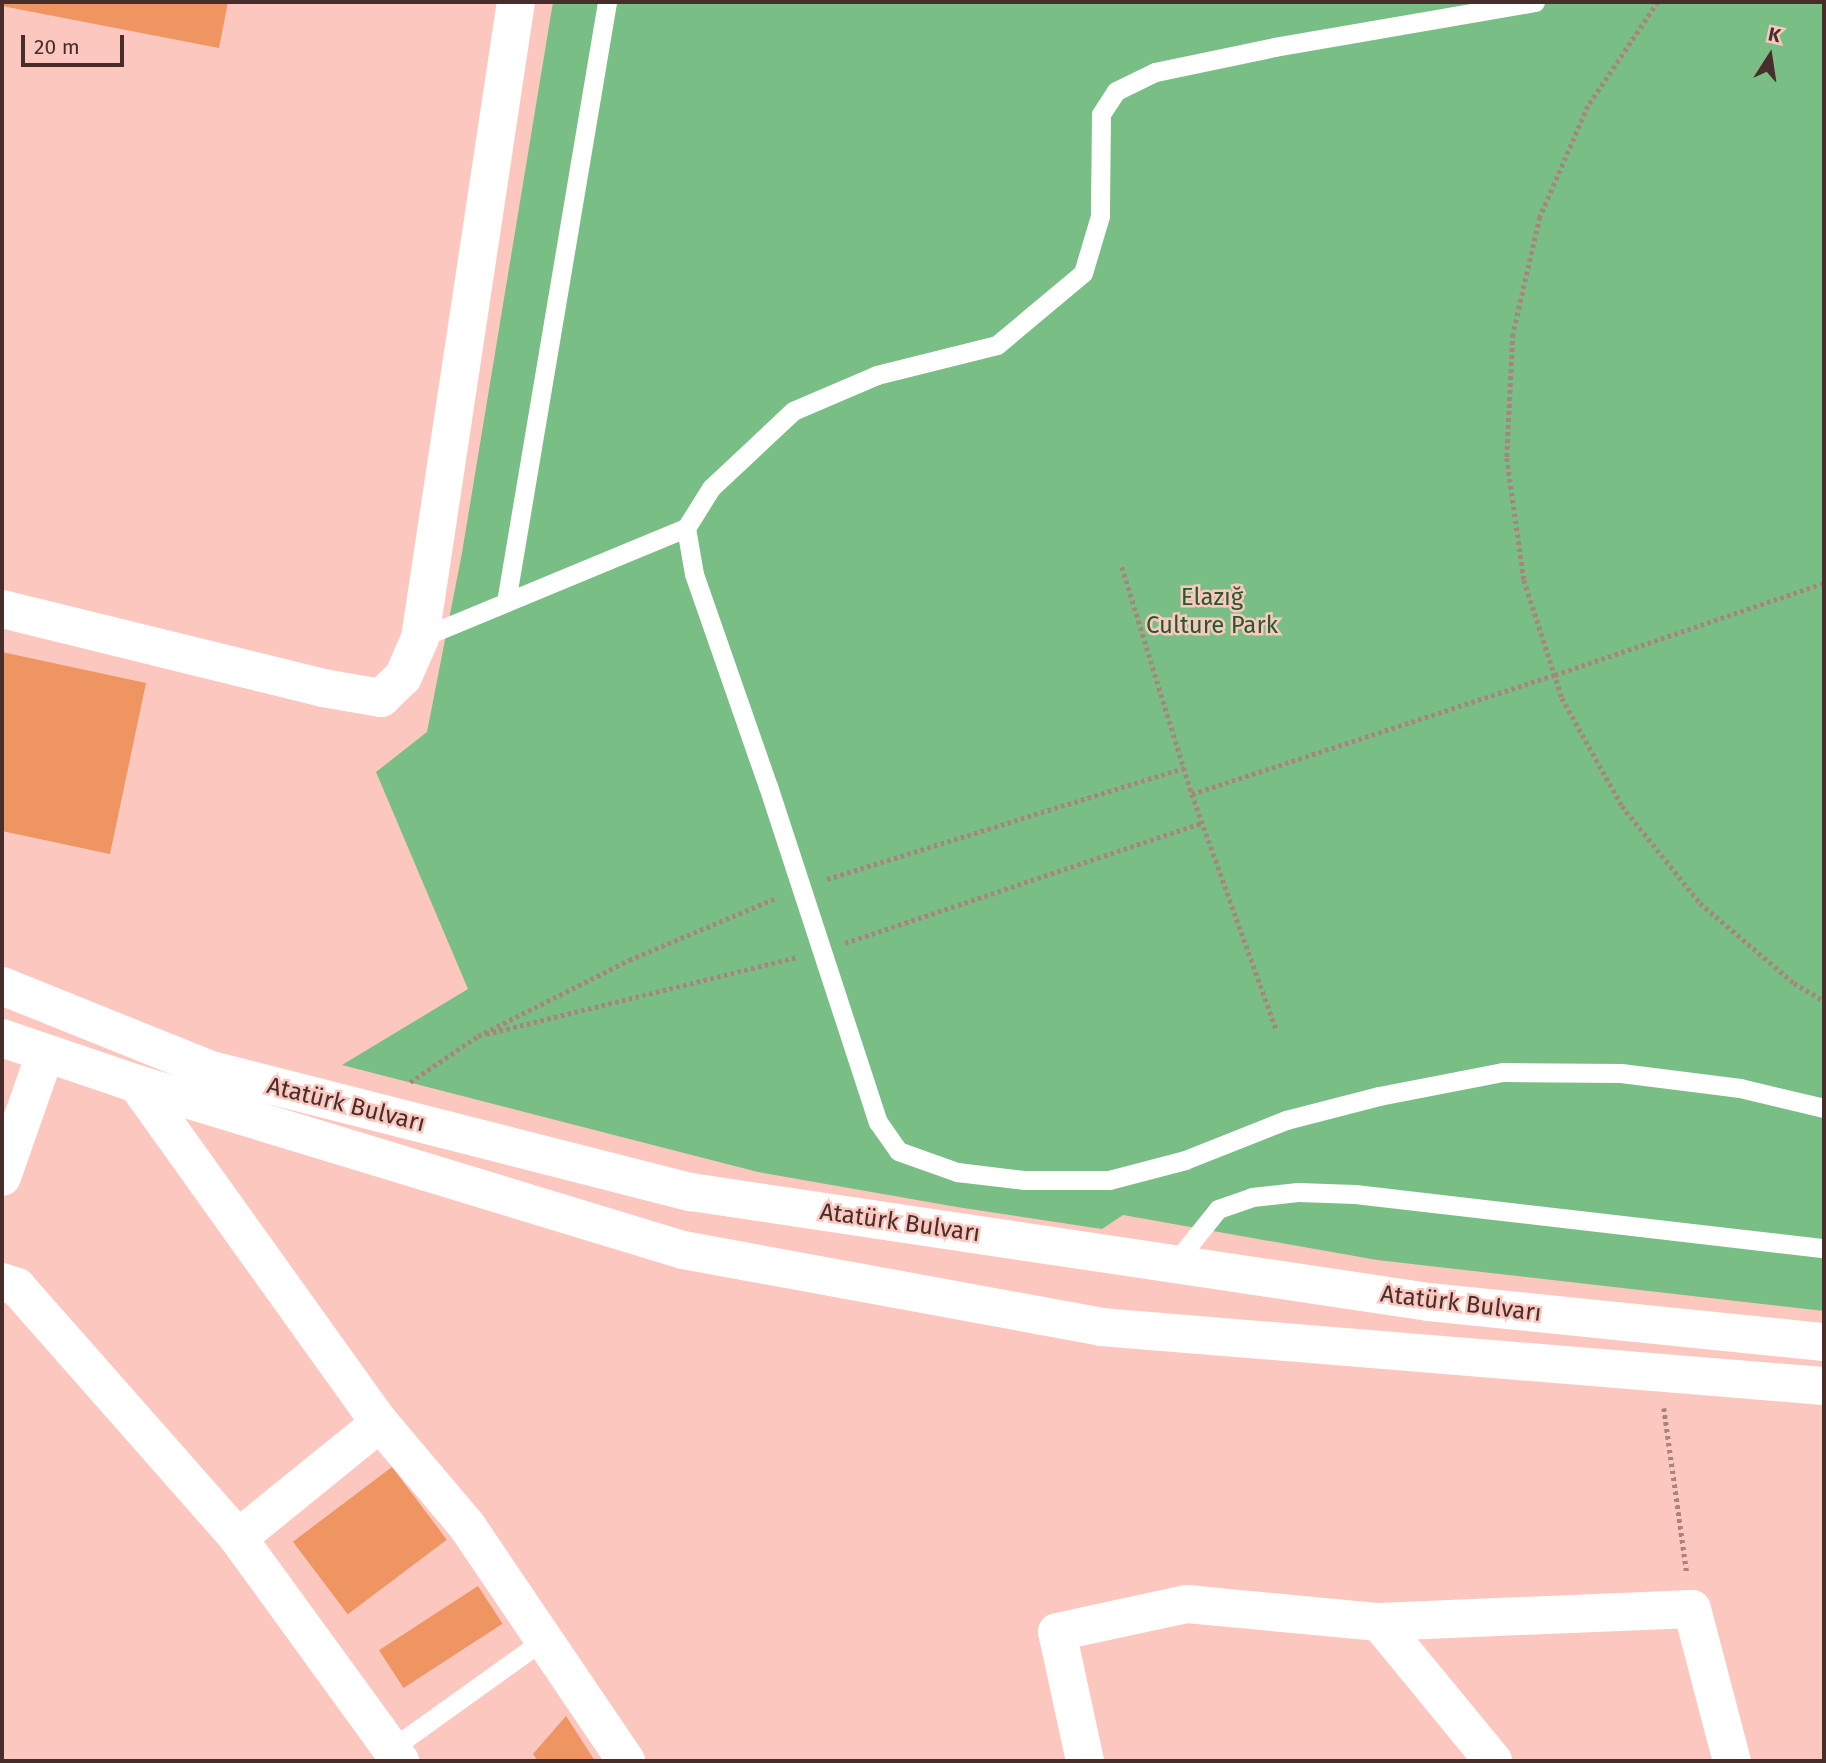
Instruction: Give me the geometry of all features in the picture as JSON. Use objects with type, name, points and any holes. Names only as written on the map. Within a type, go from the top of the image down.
[{"type":"street","points":[[2,609],[323,688],[382,698],[403,677],[420,638],[516,2]]},
{"type":"street","name":"Atatürk Bulvarı","points":[[2,986],[211,1070],[691,1192],[1429,1302],[1824,1342]]},
{"type":"street","name":"Atatürk Bulvarı","points":[[2,1038],[137,1084],[683,1250],[1101,1327],[1824,1386]]},
{"type":"street","points":[[2,1177],[45,1054]]},
{"type":"street","points":[[137,1084],[380,1423],[467,1527],[626,1761]]},
{"type":"street","points":[[2,1282],[18,1287],[238,1538],[395,1755]]},
{"type":"street","points":[[238,1538],[380,1423]]},
{"type":"street","points":[[1085,1761],[1057,1632],[1187,1604],[1379,1622],[1692,1609],[1732,1761]]},
{"type":"street","points":[[1379,1622],[1493,1761]]},
{"type":"lane","points":[[506,602],[607,2]]},
{"type":"lane","points":[[420,638],[686,528],[711,488],[793,411],[877,375],[998,345],[1083,273],[1100,216],[1101,114],[1116,91],[1155,72],[1275,47],[1535,2]]},
{"type":"lane","points":[[686,528],[694,574],[764,773],[878,1122],[898,1151],[957,1172],[1024,1180],[1109,1180],[1185,1160],[1286,1120],[1379,1096],[1503,1072],[1621,1073],[1740,1088],[1824,1108]]},
{"type":"lane","points":[[1174,1264],[1218,1209],[1252,1197],[1298,1192],[1355,1194],[1824,1248]]},
{"type":"lane","points":[[395,1755],[544,1640]]},
{"type":"path","points":[[1658,2],[1588,106],[1541,217],[1513,334],[1507,458],[1524,580],[1562,698],[1622,806],[1700,902],[1794,983],[1824,1001]]},
{"type":"path","points":[[1122,567],[1192,794],[1276,1028]]},
{"type":"path","points":[[1192,794],[1555,676],[1824,583]]},
{"type":"path","points":[[368,1110],[478,1036]]},
{"type":"path","points":[[1660,1372],[1692,1609]]},
{"type":"green space","name":"Elazığ Culture Park","points":[[553,2],[1824,2],[1824,1311],[1377,1260],[1123,1215],[1102,1229],[957,1207],[758,1172],[342,1065],[468,989],[376,772],[427,732],[462,553]]},
{"type":"building","points":[[2,2],[228,2],[219,48],[2,6]]},
{"type":"building","points":[[2,652],[146,683],[110,854],[2,831]]},
{"type":"building","points":[[392,1467],[447,1540],[348,1614],[293,1542]]},
{"type":"building","points":[[478,1586],[503,1624],[404,1688],[379,1650]]},
{"type":"building","points":[[566,1716],[595,1761],[538,1761],[533,1754]]}]
